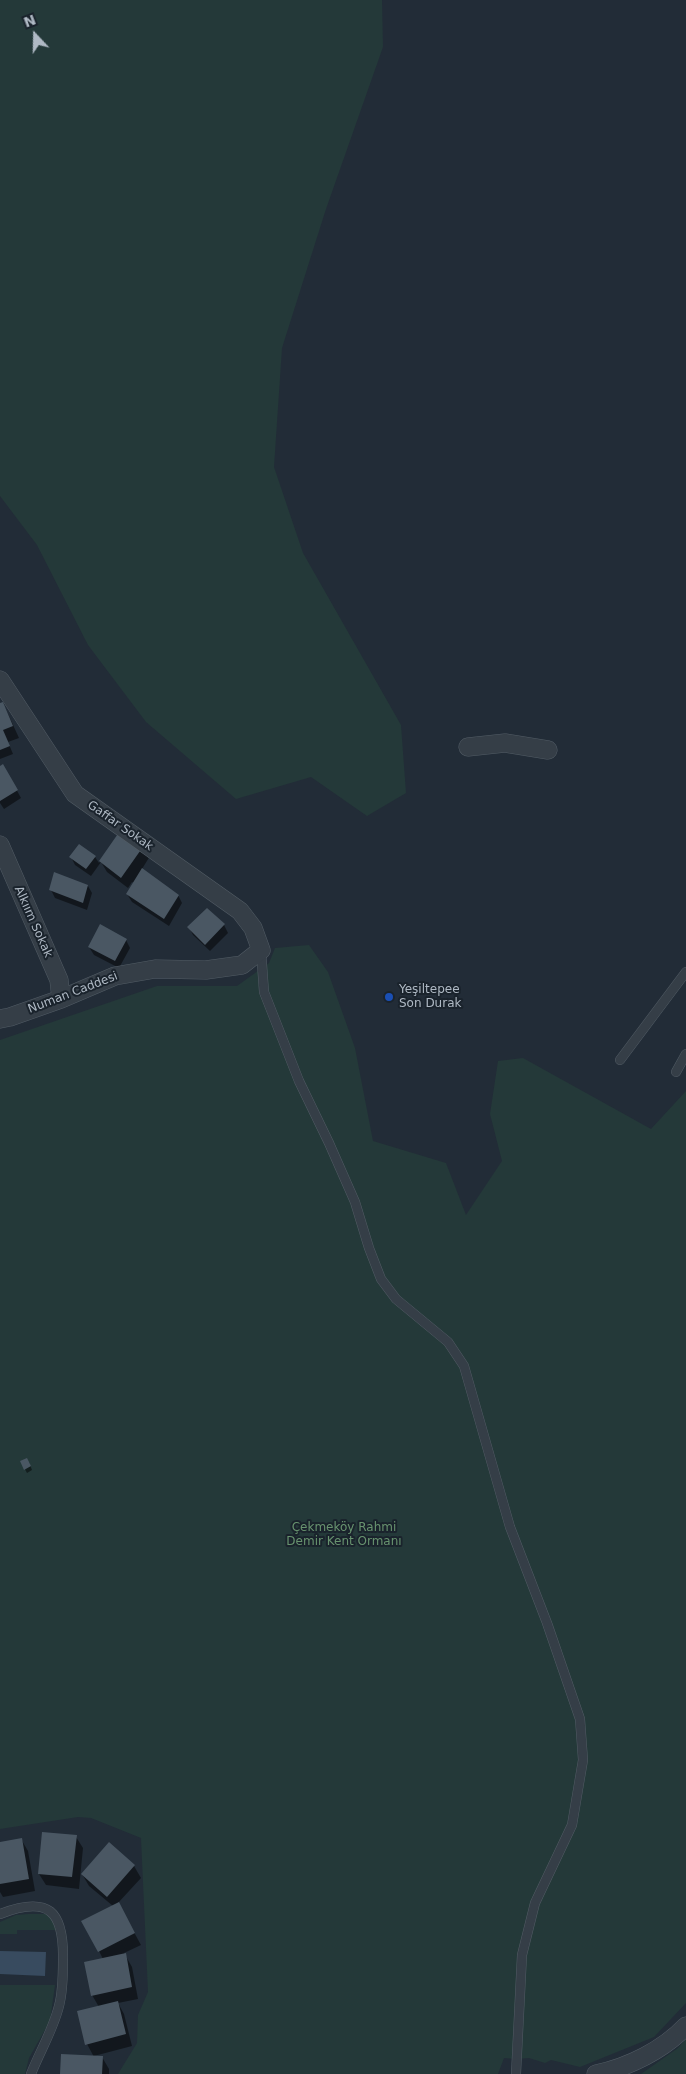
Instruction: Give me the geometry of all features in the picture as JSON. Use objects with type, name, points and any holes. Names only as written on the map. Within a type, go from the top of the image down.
[{"type":"street","name":"Gaffar Sokak","points":[[0,680],[75,794],[240,911],[253,928],[261,950]]},
{"type":"street","points":[[468,747],[505,743],[548,750]]},
{"type":"street","name":"Alkıım Sokak","points":[[0,846],[59,980],[61,999]]},
{"type":"street","name":"Numan Caddesi","points":[[0,1019],[61,999],[115,976],[155,969],[206,970],[242,965],[261,950]]},
{"type":"street","points":[[596,2074],[643,2057],[663,2046],[686,2026]]},
{"type":"lane","points":[[261,950],[264,992],[299,1081],[329,1142],[354,1202],[381,1279],[396,1299],[448,1342],[464,1366],[510,1528],[548,1623],[580,1719],[583,1760],[572,1825],[535,1903],[522,1955],[516,2074]]},
{"type":"lane","points":[[620,1060],[686,972]]},
{"type":"lane","points":[[676,1072],[686,1054]]},
{"type":"lane","points":[[0,1914],[28,1907],[46,1908],[57,1918],[61,1930],[63,1977],[59,2006],[31,2074]]},
{"type":"green space","points":[[0,0],[382,0],[383,47],[326,209],[282,348],[274,467],[303,553],[401,725],[406,793],[367,816],[311,777],[236,799],[146,722],[88,645],[37,545],[0,496]]},
{"type":"green space","name":"Çekmeköy Rahmi Demir Kent Ormanı","points":[[309,945],[328,972],[355,1048],[373,1141],[446,1163],[466,1215],[502,1161],[490,1114],[498,1061],[523,1058],[651,1129],[686,1091],[686,2003],[654,2037],[580,2067],[551,2060],[545,2063],[529,2058],[504,2058],[498,2074],[118,2074],[137,2043],[138,2015],[148,1992],[141,1838],[91,1818],[78,1817],[0,1829],[0,1040],[157,986],[237,986],[269,963],[275,948]]},
{"type":"green space","points":[[46,1914],[55,1922],[55,1930],[17,1930],[17,1934],[0,1934],[0,1922],[16,1915]]},
{"type":"green space","points":[[0,1985],[55,1985],[50,2021],[29,2058],[25,2074],[0,2074]]},
{"type":"green space","points":[[686,2039],[686,2074],[641,2074],[678,2048]]},
{"type":"water","points":[[0,1951],[46,1952],[45,1976],[0,1974]]},
{"type":"building","points":[[3,702],[13,726],[3,730],[10,746],[0,750],[0,703]]},
{"type":"building","points":[[3,764],[18,790],[0,801],[0,766]]},
{"type":"building","points":[[122,828],[145,844],[121,878],[99,861]]},
{"type":"building","points":[[79,844],[96,856],[86,869],[69,857]]},
{"type":"building","points":[[142,868],[179,895],[164,919],[126,894]]},
{"type":"building","points":[[54,872],[88,885],[83,903],[49,890]]},
{"type":"building","points":[[207,908],[225,924],[205,945],[187,927]]},
{"type":"building","points":[[100,924],[127,939],[115,961],[88,947]]},
{"type":"building","points":[[27,1458],[31,1466],[24,1470],[20,1461]]},
{"type":"building","points":[[42,1832],[77,1835],[72,1877],[38,1874]]},
{"type":"building","points":[[22,1838],[29,1879],[0,1884],[0,1842]]},
{"type":"building","points":[[109,1842],[135,1865],[107,1897],[81,1874]]},
{"type":"building","points":[[119,1902],[135,1933],[98,1952],[81,1921]]},
{"type":"building","points":[[126,1953],[132,1987],[91,1996],[84,1962]]},
{"type":"building","points":[[118,2001],[126,2034],[85,2045],[77,2011]]},
{"type":"building","points":[[61,2054],[103,2056],[102,2074],[60,2074]]},
{"type":"place","name":"Yeşiltepee Son Durak","points":[[389,997]]}]
